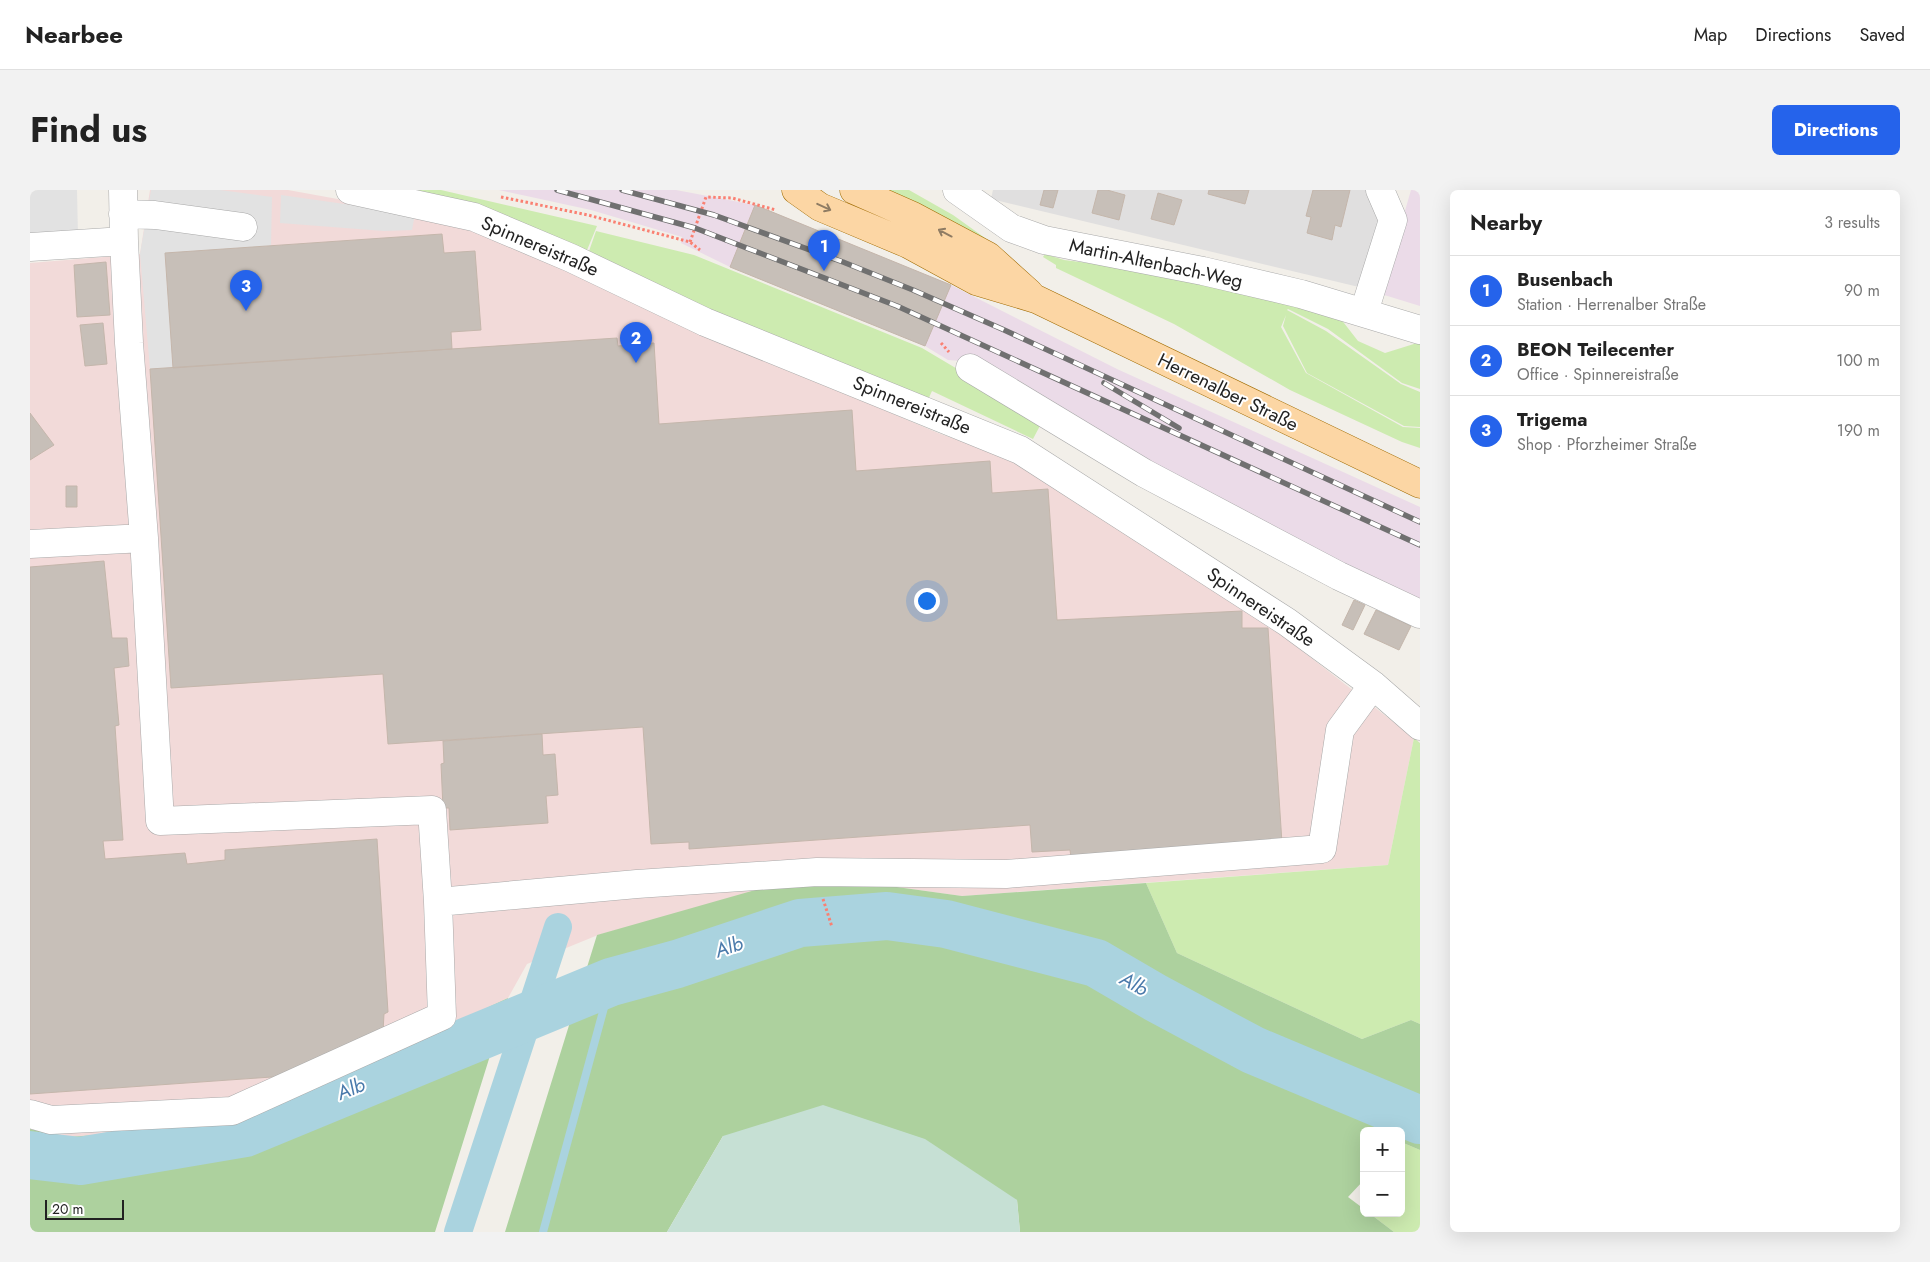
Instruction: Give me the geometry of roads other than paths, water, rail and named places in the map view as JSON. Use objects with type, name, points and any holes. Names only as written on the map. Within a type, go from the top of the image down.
[{"type":"main road","name":"Herrenalber Straße","points":[[796,190],[820,206],[908,244],[976,281],[1036,298],[1420,484]]},
{"type":"main road","name":"Herrenalber Straße","points":[[854,190],[913,216],[988,256],[1036,298]]},
{"type":"street","name":"Spinnereistraße","points":[[350,190],[474,217],[571,258],[705,322],[1020,450],[1287,622],[1373,685],[1420,726]]},
{"type":"street","name":"Martin-Altenbach-Weg","points":[[958,190],[1011,228],[1044,240],[1212,273],[1301,294],[1420,330]]},
{"type":"street","points":[[1364,312],[1393,220],[1380,190]]},
{"type":"street","points":[[30,1114],[51,1120],[232,1111],[442,1016],[438,902],[432,810],[160,822],[144,538],[129,343],[123,215]]},
{"type":"street","points":[[30,247],[123,215],[155,215],[243,227]]},
{"type":"street","points":[[970,368],[1144,473],[1339,576],[1420,614]]},
{"type":"street","points":[[30,544],[144,538]]},
{"type":"street","points":[[438,902],[637,884],[818,872],[1006,874],[1322,849],[1340,730],[1373,685]]},
{"type":"waterway","name":"Alb","points":[[30,1155],[80,1161],[245,1133],[611,982],[677,964],[800,923],[887,916],[946,924],[1096,963],[1156,998],[1253,1050],[1420,1120]]},
{"type":"waterway","points":[[458,1232],[558,927]]},
{"type":"waterway","points":[[543,1232],[611,982]]},
{"type":"railway","points":[[557,190],[695,228],[897,306],[1420,545]]},
{"type":"railway","points":[[622,190],[714,215],[843,262],[913,290],[1002,329],[1420,522]]},
{"type":"railway","points":[[1104,383],[1179,428]]},
{"type":"place","name":"Busenbach","points":[[824,271]]},
{"type":"place","name":"Trigema","points":[[246,311]]},
{"type":"place","name":"BEON Teilecenter","points":[[636,363]]}]
